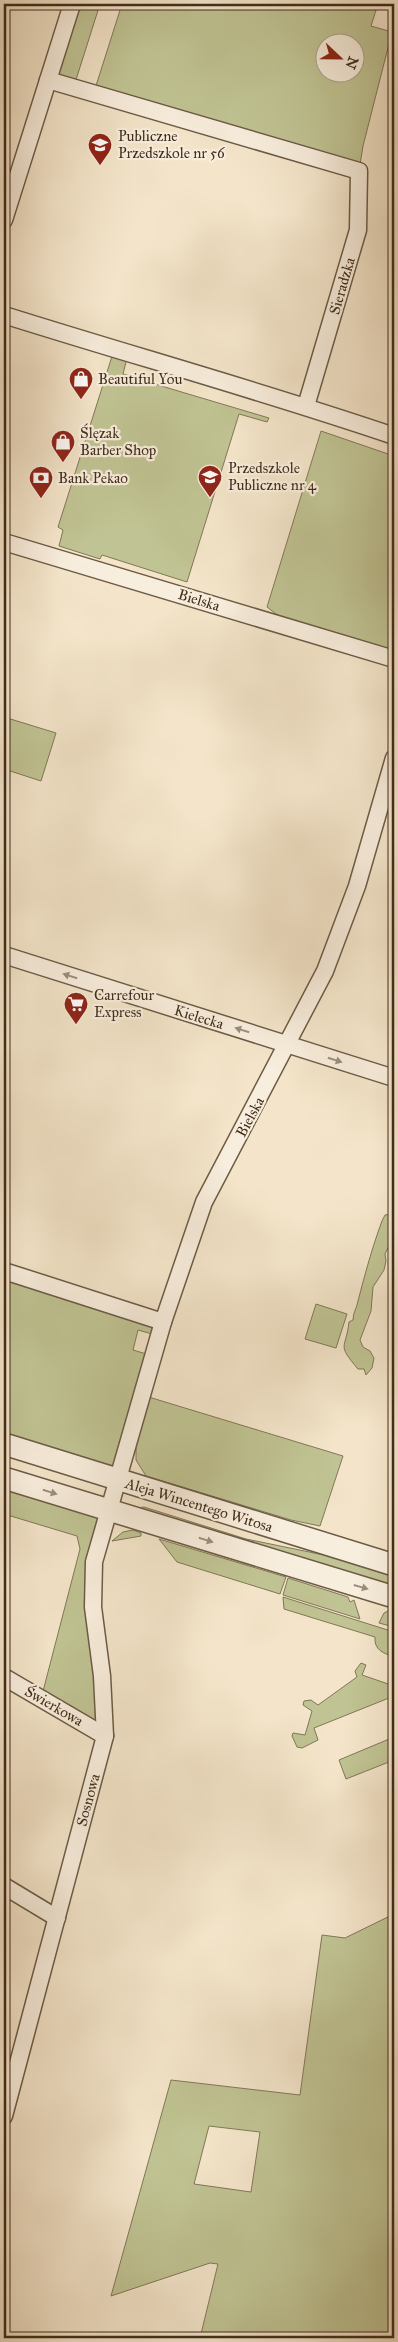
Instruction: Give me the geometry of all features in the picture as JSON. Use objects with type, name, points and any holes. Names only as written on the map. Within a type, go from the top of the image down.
[{"type":"street","points":[[4,220],[72,4]]},
{"type":"street","name":"Sieradzka","points":[[48,80],[359,171],[358,230],[306,406]]},
{"type":"street","points":[[4,315],[128,354],[306,406],[394,436]]},
{"type":"street","name":"Bielska","points":[[4,542],[394,659]]},
{"type":"street","name":"Bielska","points":[[117,1480],[163,1322],[204,1202],[325,971],[355,892],[394,758]]},
{"type":"street","name":"Kielecka","points":[[4,955],[394,1078]]},
{"type":"street","points":[[4,1271],[163,1322]]},
{"type":"street","name":"Aleja Wincentego Witosa","points":[[4,1444],[394,1565]]},
{"type":"street","name":"Aleja Wincentego Witosa","points":[[4,1478],[394,1597]]},
{"type":"street","name":"Sosnowa","points":[[4,2116],[9,2068],[57,1918],[105,1736],[102,1676],[93,1607],[94,1562],[117,1480]]},
{"type":"street","name":"Świerkowa","points":[[4,1677],[105,1736]]},
{"type":"street","points":[[4,1886],[57,1918]]},
{"type":"green space","points":[[72,4],[100,4],[74,86],[48,80]]},
{"type":"green space","points":[[122,4],[378,4],[371,26],[392,32],[363,146],[359,171],[94,92]]},
{"type":"green space","points":[[114,350],[128,354],[123,374],[155,382],[158,385],[269,418],[267,422],[239,414],[187,582],[102,555],[100,559],[59,546],[63,530],[58,527]]},
{"type":"green space","points":[[321,431],[394,456],[394,659],[297,630],[267,607]]},
{"type":"green space","points":[[4,717],[56,733],[41,781],[4,769]]},
{"type":"green space","points":[[393,1214],[394,1235],[385,1254],[384,1270],[373,1287],[371,1311],[360,1340],[363,1347],[370,1351],[374,1358],[372,1368],[366,1375],[364,1369],[358,1369],[347,1355],[344,1346],[349,1322],[353,1320],[382,1221],[385,1215]]},
{"type":"green space","points":[[4,1271],[163,1322],[159,1336],[138,1330],[133,1350],[153,1356],[142,1395],[343,1456],[320,1526],[291,1520],[146,1476],[136,1460],[136,1445],[117,1480],[4,1445]]},
{"type":"green space","points":[[316,1304],[347,1314],[336,1348],[305,1339]]},
{"type":"green space","points":[[4,1478],[109,1510],[94,1562],[105,1736],[41,1699],[80,1549],[77,1536],[4,1514]]},
{"type":"green space","points":[[144,1507],[246,1539],[324,1555],[394,1575],[394,1587],[137,1508]]},
{"type":"green space","points":[[133,1530],[141,1533],[141,1536],[112,1541],[123,1532]]},
{"type":"green space","points":[[159,1539],[286,1577],[280,1594],[177,1562]]},
{"type":"green space","points":[[288,1578],[348,1597],[350,1602],[354,1600],[360,1619],[283,1595]]},
{"type":"green space","points":[[283,1597],[394,1632],[394,1657],[378,1648],[375,1637],[284,1609]]},
{"type":"green space","points":[[394,1608],[394,1627],[379,1623],[384,1613]]},
{"type":"green space","points":[[361,1663],[366,1665],[362,1675],[394,1686],[394,1696],[314,1728],[318,1740],[302,1748],[297,1747],[292,1736],[293,1733],[305,1735],[312,1711],[303,1705],[304,1701],[311,1700],[318,1705],[357,1677],[355,1671]]},
{"type":"green space","points":[[394,1737],[394,1760],[346,1779],[339,1760]]},
{"type":"green space","points":[[394,1914],[394,2338],[200,2338],[218,2264],[210,2263],[111,2296],[171,2080],[300,2095],[322,1935],[345,1938]],"holes":[[[209,2126],[260,2132],[251,2192],[194,2184]]]},
{"type":"place","name":"Publiczne Przedszkole nr 56","points":[[100,166]]},
{"type":"place","name":"Beautiful You","points":[[81,400]]},
{"type":"place","name":"Ślęzak Barber Shop","points":[[63,463]]},
{"type":"place","name":"Przedszkole Publiczne nr 4","points":[[210,498]]},
{"type":"place","name":"Bank Pekao","points":[[41,499]]},
{"type":"place","name":"Carrefour Express","points":[[76,1025]]}]
